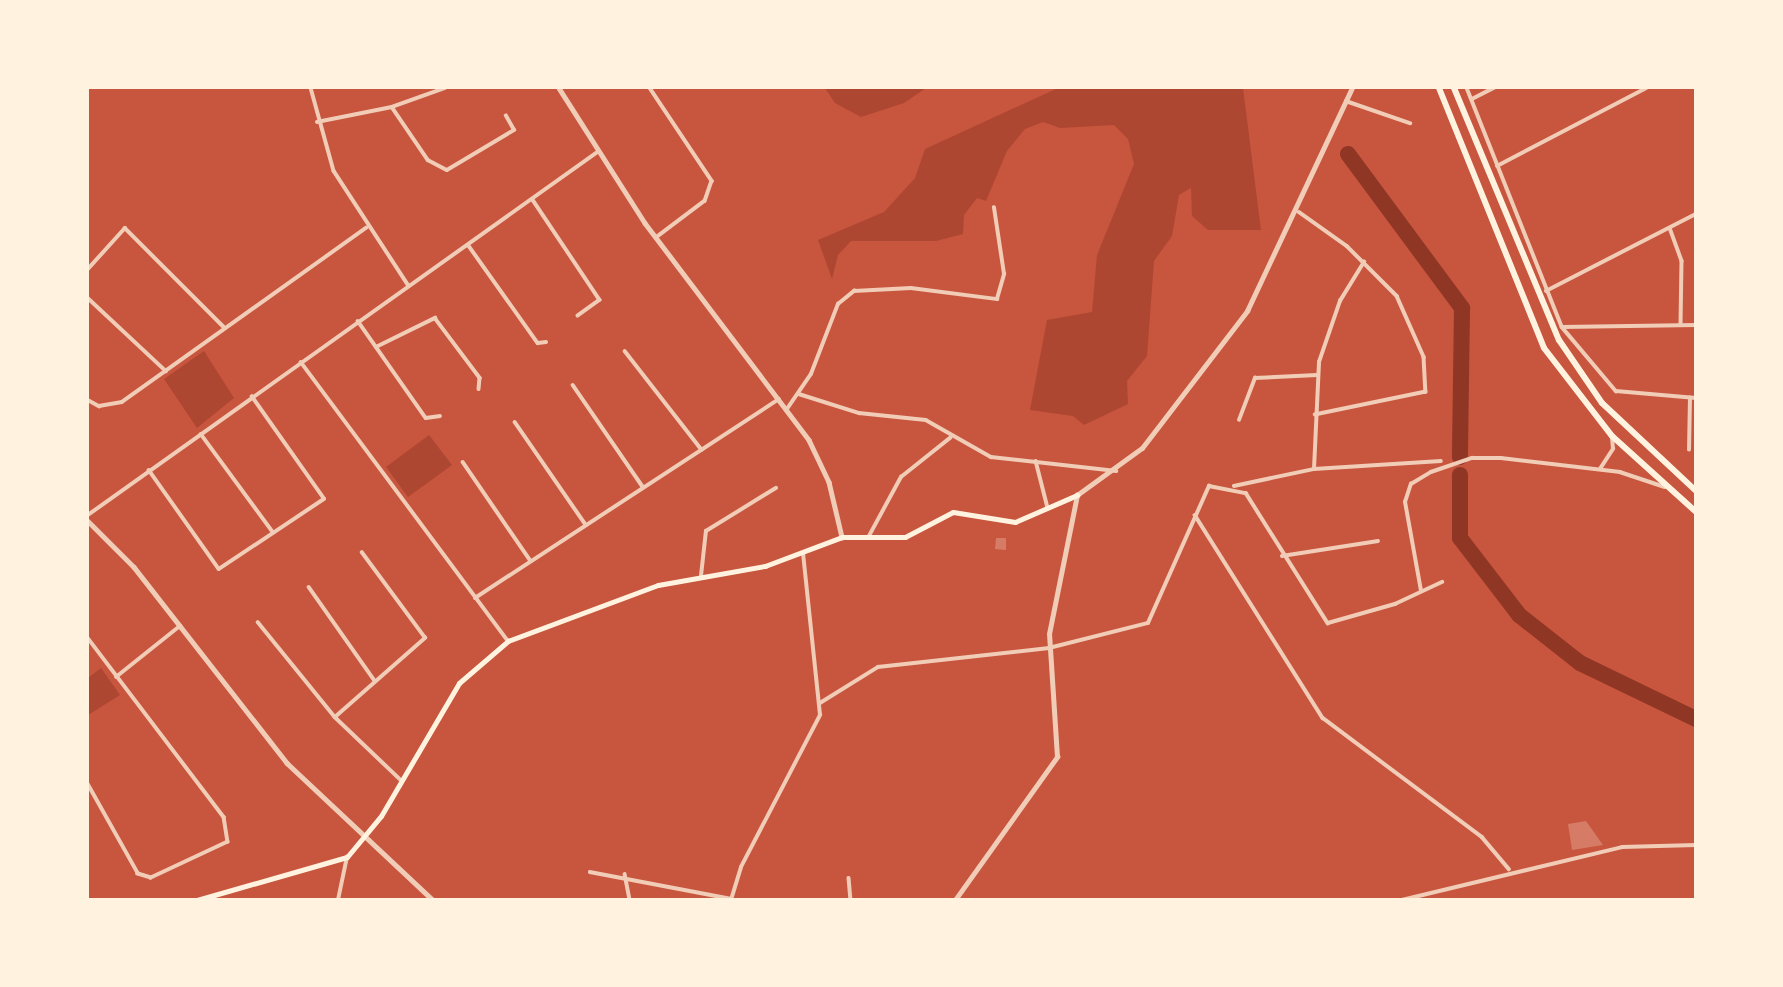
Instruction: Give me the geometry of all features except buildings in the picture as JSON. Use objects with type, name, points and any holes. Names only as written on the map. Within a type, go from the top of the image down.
[{"type":"main road","points":[[1439,88],[1528,320],[1573,392],[1612,436],[1696,512]]},
{"type":"main road","points":[[1454,88],[1559,340],[1602,403],[1696,491]]},
{"type":"main road","points":[[197,900],[347,857],[364,839],[403,781],[459,683],[508,641],[701,576],[803,554],[842,537],[905,537],[953,512],[1007,523],[1077,495]]},
{"type":"street","points":[[311,88],[317,122],[334,171],[366,228],[409,286]]},
{"type":"street","points":[[317,122],[392,107],[445,88]]},
{"type":"street","points":[[559,88],[596,153],[656,238],[787,409],[821,461],[842,537]]},
{"type":"street","points":[[650,88],[712,181],[705,201],[656,238]]},
{"type":"street","points":[[955,900],[1057,757],[1049,648],[1077,495],[1116,471],[1156,433],[1247,311],[1299,212],[1352,88]]},
{"type":"street","points":[[1467,88],[1562,327],[1616,391],[1696,398]]},
{"type":"street","points":[[1472,99],[1494,88]]},
{"type":"street","points":[[1497,166],[1646,88]]},
{"type":"street","points":[[1346,101],[1410,123]]},
{"type":"street","points":[[392,107],[428,160],[451,170],[514,130],[506,116]]},
{"type":"street","points":[[88,514],[358,321],[470,246],[596,153]]},
{"type":"street","points":[[533,200],[600,300],[578,316]]},
{"type":"street","points":[[787,409],[799,394],[838,304],[854,291],[911,288],[997,299],[1004,274],[994,208]]},
{"type":"street","points":[[1299,212],[1364,262],[1413,323],[1426,392],[1315,415]]},
{"type":"street","points":[[1546,291],[1696,214]]},
{"type":"street","points":[[88,269],[125,228],[225,328]]},
{"type":"street","points":[[88,400],[99,406],[122,402],[366,228]]},
{"type":"street","points":[[1670,228],[1682,261],[1681,325]]},
{"type":"street","points":[[470,246],[538,343],[546,342]]},
{"type":"street","points":[[1314,469],[1317,375],[1333,321],[1364,262]]},
{"type":"street","points":[[88,298],[166,371]]},
{"type":"street","points":[[376,347],[435,318],[480,378],[479,389]]},
{"type":"street","points":[[358,321],[425,418],[440,416]]},
{"type":"street","points":[[1562,327],[1696,325]]},
{"type":"street","points":[[625,351],[702,450]]},
{"type":"street","points":[[301,362],[508,641]]},
{"type":"street","points":[[1239,420],[1255,378],[1317,375]]},
{"type":"street","points":[[573,385],[643,487]]},
{"type":"street","points":[[799,394],[859,413],[926,420],[951,437],[992,457],[1116,471]]},
{"type":"street","points":[[149,470],[219,569],[324,499],[252,396]]},
{"type":"street","points":[[1689,450],[1690,398]]},
{"type":"street","points":[[475,598],[779,399]]},
{"type":"street","points":[[515,422],[586,525]]},
{"type":"street","points":[[201,434],[273,532]]},
{"type":"street","points":[[1600,469],[1613,449],[1612,436]]},
{"type":"street","points":[[869,536],[901,477],[951,437]]},
{"type":"street","points":[[1421,592],[1405,510],[1411,484],[1478,458],[1600,469],[1673,491]]},
{"type":"street","points":[[1036,461],[1048,508]]},
{"type":"street","points":[[820,704],[878,667],[1049,648],[1148,623],[1209,486],[1234,486],[1314,469],[1441,461]]},
{"type":"street","points":[[463,462],[530,560]]},
{"type":"street","points":[[1234,486],[1246,494],[1282,556],[1328,623],[1421,592],[1442,582]]},
{"type":"street","points":[[701,576],[706,531],[776,488]]},
{"type":"street","points":[[1195,516],[1323,718],[1482,836],[1510,869]]},
{"type":"street","points":[[88,521],[180,626],[243,714],[364,839],[433,900]]},
{"type":"street","points":[[1282,556],[1378,541]]},
{"type":"street","points":[[335,717],[425,638],[362,553]]},
{"type":"street","points":[[590,872],[625,874],[731,899],[741,867],[816,728],[820,704],[803,554]]},
{"type":"street","points":[[309,587],[375,681]]},
{"type":"street","points":[[258,622],[335,717],[403,781]]},
{"type":"street","points":[[116,677],[180,626]]},
{"type":"street","points":[[88,638],[231,831],[220,849],[151,877],[138,874],[88,785]]},
{"type":"street","points":[[1402,900],[1510,869],[1646,843],[1696,845]]},
{"type":"street","points":[[338,900],[347,857]]},
{"type":"street","points":[[625,874],[630,900]]},
{"type":"street","points":[[849,878],[851,900]]},
{"type":"shaded area","points":[[825,88],[926,88],[904,103],[861,117],[835,103]]},
{"type":"shaded area","points":[[1058,88],[1243,88],[1261,230],[1208,230],[1192,216],[1191,188],[1179,195],[1172,236],[1154,261],[1147,356],[1127,381],[1128,404],[1084,425],[1073,416],[1030,410],[1047,320],[1092,312],[1097,255],[1134,164],[1128,139],[1114,125],[1060,128],[1043,122],[1025,129],[1007,151],[986,201],[977,198],[964,215],[963,234],[936,241],[851,241],[838,255],[832,279],[818,240],[884,212],[915,178],[925,149]]},
{"type":"shaded area","points":[[204,351],[234,398],[197,428],[164,379]]},
{"type":"shaded area","points":[[429,435],[452,465],[408,497],[386,467]]},
{"type":"shaded area","points":[[101,668],[120,695],[88,715],[88,678]]},
{"type":"waterway","points":[[1348,154],[1462,308],[1460,457]]},
{"type":"waterway","points":[[1460,475],[1460,538],[1519,615],[1580,663],[1696,719]]}]
